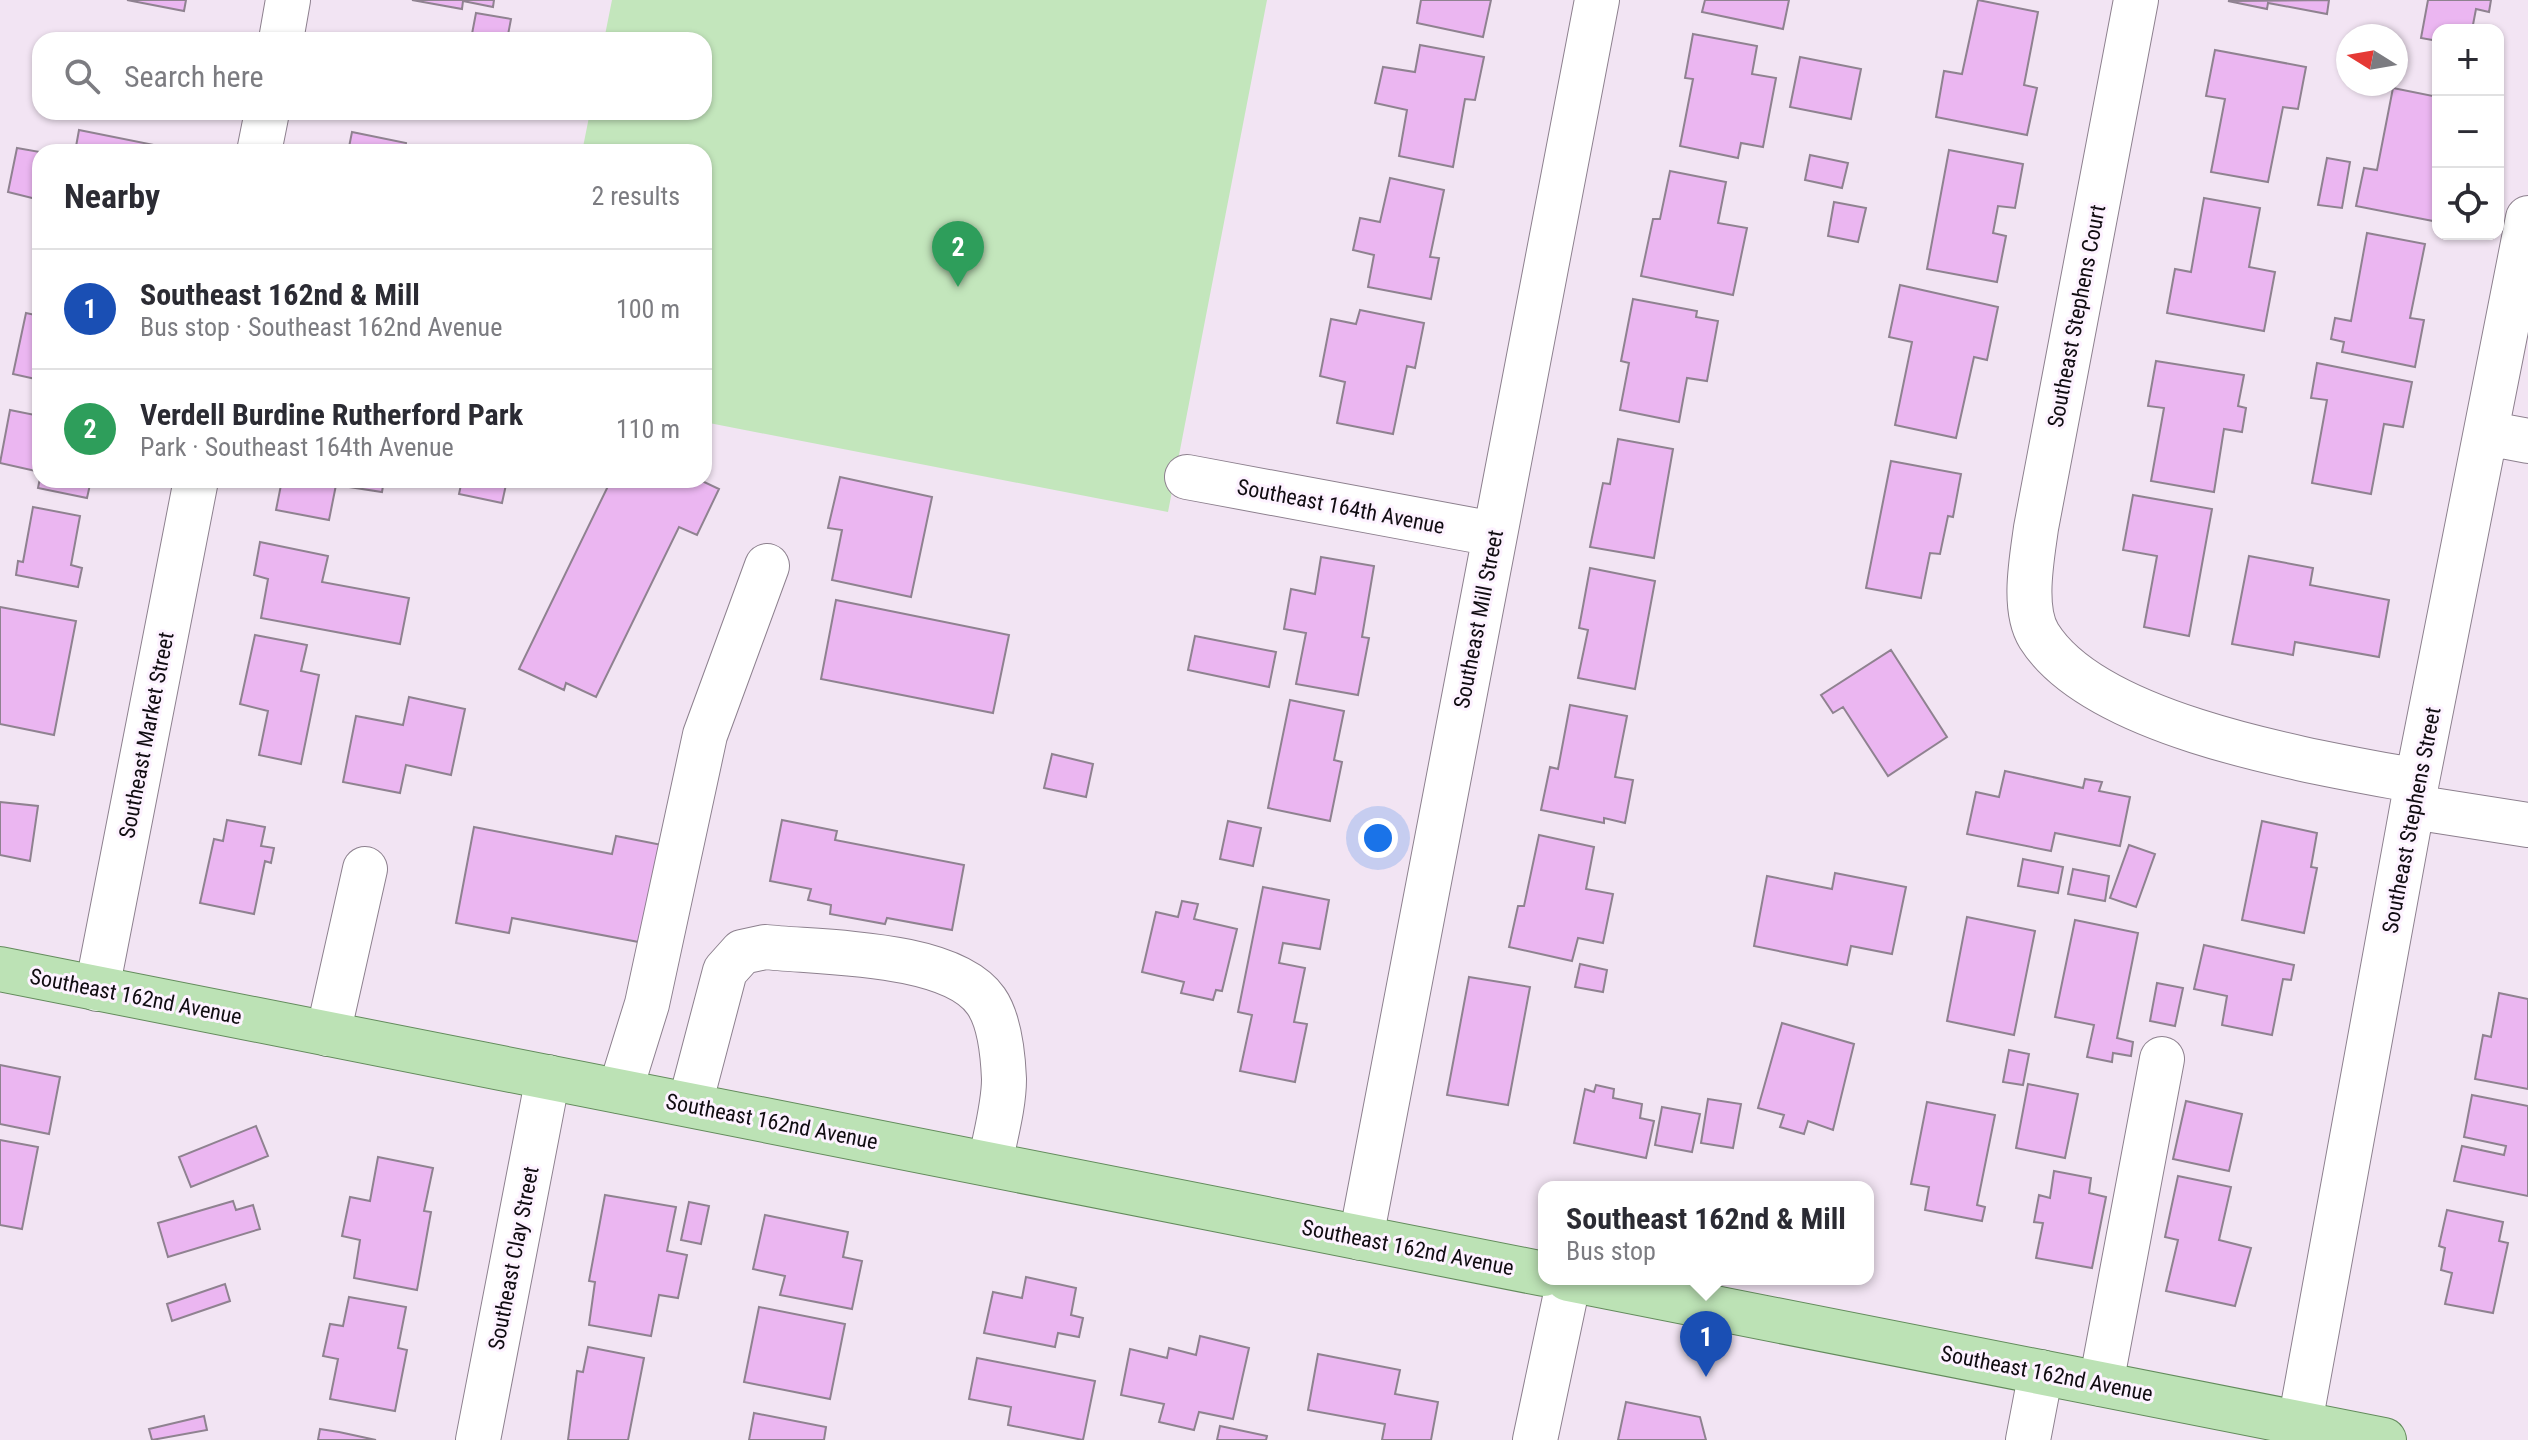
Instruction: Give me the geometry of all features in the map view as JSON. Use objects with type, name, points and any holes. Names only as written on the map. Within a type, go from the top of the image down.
[{"type":"main road","name":"Southeast 162nd Avenue","points":[[0,969],[1538,1273]]},
{"type":"main road","name":"Southeast 162nd Avenue","points":[[1599,1285],[2384,1440]]},
{"type":"street","points":[[282,32],[288,0]]},
{"type":"street","name":"Southeast Mill Street","points":[[1361,1238],[1597,0]]},
{"type":"street","name":"Southeast Stephens Court","points":[[2136,0],[2036,528],[2029,587],[2037,633],[2063,665],[2113,696],[2170,721],[2251,750],[2415,794]]},
{"type":"street","points":[[261,144],[265,120]]},
{"type":"street","name":"Southeast Stephens Street","points":[[2300,1423],[2415,794],[2486,433],[2513,376],[2528,218]]},
{"type":"street","points":[[2486,433],[2528,441]]},
{"type":"street","name":"Southeast 164th Avenue","points":[[1187,477],[1494,534]]},
{"type":"street","name":"Southeast Market Street","points":[[97,989],[194,488]]},
{"type":"street","points":[[620,1091],[647,1004],[705,735],[767,566]]},
{"type":"street","points":[[2415,794],[2528,825]]},
{"type":"street","points":[[328,1034],[365,869]]},
{"type":"street","points":[[690,1104],[725,971],[742,952],[765,947],[917,963],[962,979],[987,1002],[999,1037],[1004,1081],[990,1164]]},
{"type":"street","points":[[2101,1384],[2162,1059]]},
{"type":"street","name":"Southeast Clay Street","points":[[478,1440],[548,1077]]},
{"type":"street","points":[[1535,1440],[1567,1285]]},
{"type":"street","points":[[2028,1440],[2041,1372]]},
{"type":"green space","points":[[612,0],[1267,0],[1168,512],[712,424],[712,144],[584,144],[588,120],[712,120],[712,32],[606,32]]},
{"type":"building","points":[[127,0],[186,0],[184,11]]},
{"type":"building","points":[[412,0],[494,0],[493,7],[463,1],[462,9]]},
{"type":"building","points":[[1421,0],[1491,0],[1483,37],[1417,23]]},
{"type":"building","points":[[1705,0],[1789,0],[1783,29],[1702,12]]},
{"type":"building","points":[[1978,0],[2038,12],[2024,85],[2037,88],[2027,135],[1936,117],[1944,71],[1962,74]]},
{"type":"building","points":[[2329,0],[2327,14],[2268,3],[2267,9],[2228,1]]},
{"type":"building","points":[[2428,0],[2491,0],[2489,12],[2476,9],[2473,24],[2432,24],[2432,40],[2421,38]]},
{"type":"building","points":[[476,13],[511,19],[509,32],[472,32]]},
{"type":"building","points":[[1693,34],[1757,46],[1752,74],[1776,78],[1763,147],[1741,143],[1738,158],[1680,146],[1693,79],[1685,78]]},
{"type":"building","points":[[1420,45],[1484,57],[1475,100],[1465,99],[1453,167],[1399,156],[1407,110],[1375,103],[1383,67],[1415,72]]},
{"type":"building","points":[[2215,50],[2306,67],[2298,109],[2283,107],[2268,182],[2211,172],[2225,99],[2206,96]]},
{"type":"building","points":[[1800,57],[1861,69],[1851,119],[1790,107]]},
{"type":"building","points":[[2408,91],[2432,96],[2432,221],[2356,206],[2364,168],[2377,170],[2391,96],[2408,96]]},
{"type":"building","points":[[79,130],[149,144],[76,144]]},
{"type":"building","points":[[352,132],[406,143],[406,144],[350,144]]},
{"type":"building","points":[[17,148],[32,151],[32,198],[8,192]]},
{"type":"building","points":[[1949,150],[2023,164],[2015,208],[1998,206],[1993,233],[2006,236],[1997,282],[1927,269]]},
{"type":"building","points":[[1810,155],[1848,163],[1842,188],[1805,180]]},
{"type":"building","points":[[2327,158],[2350,162],[2342,208],[2318,205]]},
{"type":"building","points":[[1670,171],[1726,182],[1718,223],[1747,228],[1733,295],[1641,276],[1653,219],[1660,219]]},
{"type":"building","points":[[1390,178],[1444,190],[1430,257],[1439,258],[1431,299],[1368,287],[1374,255],[1353,250],[1360,218],[1380,222]]},
{"type":"building","points":[[2204,198],[2260,208],[2249,267],[2275,272],[2264,331],[2167,313],[2175,269],[2191,272]]},
{"type":"building","points":[[1834,202],[1866,208],[1858,242],[1828,236]]},
{"type":"building","points":[[2367,233],[2425,244],[2410,318],[2424,320],[2415,367],[2342,352],[2344,342],[2331,339],[2335,318],[2351,321]]},
{"type":"building","points":[[1900,285],[1998,307],[1987,360],[1974,357],[1956,438],[1895,425],[1912,342],[1889,337]]},
{"type":"building","points":[[1633,299],[1697,311],[1696,317],[1718,321],[1707,381],[1687,378],[1679,422],[1620,410],[1629,363],[1621,361]]},
{"type":"building","points":[[1360,310],[1424,323],[1415,368],[1407,366],[1393,434],[1337,423],[1345,382],[1320,376],[1331,319],[1356,324]]},
{"type":"building","points":[[26,313],[32,314],[32,378],[13,374]]},
{"type":"building","points":[[2156,361],[2244,375],[2238,406],[2246,408],[2242,432],[2224,429],[2214,492],[2151,481],[2164,408],[2148,406]]},
{"type":"building","points":[[2317,363],[2412,382],[2403,427],[2384,424],[2371,494],[2312,483],[2327,400],[2311,398]]},
{"type":"building","points":[[10,410],[32,414],[32,470],[0,463]]},
{"type":"building","points":[[1618,439],[1673,449],[1654,558],[1590,547],[1603,483],[1610,484]]},
{"type":"building","points":[[1891,461],[1961,474],[1953,517],[1948,516],[1940,554],[1930,553],[1921,598],[1866,588]]},
{"type":"building","points":[[840,477],[932,497],[911,597],[832,580],[842,530],[828,528]]},
{"type":"building","points":[[712,486],[719,489],[697,535],[679,527],[596,697],[566,683],[564,690],[519,669],[607,488]]},
{"type":"building","points":[[38,488],[89,488],[87,498]]},
{"type":"building","points":[[280,488],[335,488],[329,520],[276,510]]},
{"type":"building","points":[[356,488],[383,488],[382,492]]},
{"type":"building","points":[[460,488],[505,488],[502,503],[459,494]]},
{"type":"building","points":[[2133,495],[2212,509],[2189,636],[2144,627],[2157,556],[2123,550]]},
{"type":"building","points":[[33,507],[80,516],[71,565],[82,568],[78,587],[16,575],[18,561],[23,562]]},
{"type":"building","points":[[260,542],[328,556],[322,582],[409,598],[400,644],[261,618],[268,579],[254,575]]},
{"type":"building","points":[[2249,556],[2313,568],[2310,585],[2389,600],[2379,657],[2295,642],[2293,655],[2232,644]]},
{"type":"building","points":[[1321,557],[1374,566],[1362,637],[1369,638],[1358,695],[1296,684],[1306,633],[1284,629],[1291,589],[1315,594]]},
{"type":"building","points":[[1590,568],[1655,581],[1635,689],[1578,678],[1588,630],[1579,628]]},
{"type":"building","points":[[836,600],[1009,635],[993,713],[821,679]]},
{"type":"building","points":[[0,607],[76,621],[54,735],[0,724]]},
{"type":"building","points":[[255,635],[307,645],[301,671],[319,675],[301,764],[259,755],[268,711],[240,704]]},
{"type":"building","points":[[1195,636],[1276,652],[1269,687],[1188,670]]},
{"type":"building","points":[[1891,650],[1947,737],[1888,776],[1843,707],[1833,713],[1821,695]]},
{"type":"building","points":[[409,697],[465,709],[451,775],[406,765],[400,793],[343,782],[356,716],[403,725]]},
{"type":"building","points":[[1290,700],[1344,711],[1334,760],[1342,762],[1330,821],[1268,808]]},
{"type":"building","points":[[1570,705],[1627,716],[1615,777],[1633,780],[1625,823],[1604,818],[1604,823],[1541,810],[1550,767],[1558,769]]},
{"type":"building","points":[[1052,754],[1093,764],[1086,797],[1044,788]]},
{"type":"building","points":[[2005,771],[2083,788],[2085,779],[2102,782],[2099,791],[2130,797],[2120,846],[2055,833],[2051,851],[1967,834],[1976,792],[1999,797]]},
{"type":"building","points":[[0,802],[38,806],[30,861],[0,855]]},
{"type":"building","points":[[227,820],[265,827],[261,846],[274,848],[271,863],[265,861],[254,914],[200,903],[214,839],[223,841]]},
{"type":"building","points":[[782,820],[837,831],[835,840],[964,865],[952,930],[887,918],[885,924],[830,914],[831,905],[808,900],[811,889],[770,881]]},
{"type":"building","points":[[1228,821],[1261,828],[1253,866],[1220,859]]},
{"type":"building","points":[[2262,821],[2317,833],[2311,867],[2317,868],[2304,933],[2242,920]]},
{"type":"building","points":[[474,827],[612,854],[616,836],[667,846],[644,943],[512,918],[509,933],[456,923]]},
{"type":"building","points":[[1539,835],[1594,847],[1586,889],[1613,894],[1603,943],[1578,938],[1572,961],[1509,947],[1518,906],[1524,906]]},
{"type":"building","points":[[2129,845],[2155,854],[2136,907],[2110,898]]},
{"type":"building","points":[[2023,859],[2063,867],[2058,893],[2018,886]]},
{"type":"building","points":[[2073,869],[2109,876],[2105,901],[2068,894]]},
{"type":"building","points":[[1835,873],[1906,887],[1892,954],[1851,946],[1847,965],[1754,946],[1767,876],[1832,889]]},
{"type":"building","points":[[1263,887],[1329,900],[1320,949],[1283,943],[1279,963],[1305,968],[1294,1022],[1307,1024],[1295,1082],[1240,1071],[1252,1015],[1238,1012]]},
{"type":"building","points":[[1182,901],[1198,904],[1194,919],[1237,929],[1222,991],[1216,990],[1213,1000],[1181,993],[1184,982],[1142,972],[1156,912],[1178,917]]},
{"type":"building","points":[[1967,917],[2035,931],[2014,1035],[1947,1021]]},
{"type":"building","points":[[2075,920],[2138,933],[2117,1038],[2133,1042],[2131,1056],[2113,1053],[2112,1062],[2087,1057],[2094,1025],[2055,1017]]},
{"type":"building","points":[[2204,945],[2294,965],[2291,980],[2283,979],[2272,1035],[2222,1025],[2227,996],[2194,989]]},
{"type":"building","points":[[1580,964],[1607,970],[1603,992],[1575,987]]},
{"type":"building","points":[[1469,977],[1530,987],[1508,1105],[1447,1095]]},
{"type":"building","points":[[2157,983],[2183,988],[2175,1026],[2150,1021]]},
{"type":"building","points":[[2499,993],[2528,999],[2528,1089],[2475,1079],[2483,1035],[2491,1037]]},
{"type":"building","points":[[1782,1023],[1854,1044],[1833,1130],[1808,1121],[1804,1134],[1780,1127],[1784,1115],[1758,1108]]},
{"type":"building","points":[[2009,1050],[2029,1054],[2023,1085],[2003,1082]]},
{"type":"building","points":[[0,1065],[60,1077],[49,1134],[0,1124]]},
{"type":"building","points":[[2028,1084],[2078,1094],[2065,1158],[2016,1148]]},
{"type":"building","points":[[1596,1085],[1614,1089],[1613,1098],[1642,1104],[1640,1118],[1654,1121],[1646,1158],[1574,1143],[1585,1089],[1594,1092]]},
{"type":"building","points":[[2472,1095],[2528,1106],[2528,1196],[2454,1181],[2462,1146],[2504,1155],[2506,1146],[2464,1137]]},
{"type":"building","points":[[1708,1099],[1741,1104],[1733,1148],[1701,1143]]},
{"type":"building","points":[[2186,1101],[2242,1114],[2229,1171],[2173,1159]]},
{"type":"building","points":[[1927,1102],[1995,1115],[1977,1205],[1985,1207],[1982,1221],[1925,1210],[1929,1187],[1911,1184]]},
{"type":"building","points":[[1662,1107],[1700,1114],[1692,1152],[1655,1145]]},
{"type":"building","points":[[256,1126],[268,1156],[191,1187],[179,1157]]},
{"type":"building","points":[[0,1140],[38,1147],[22,1229],[0,1225]]},
{"type":"building","points":[[378,1157],[433,1168],[424,1211],[431,1212],[417,1290],[354,1278],[360,1240],[342,1236],[350,1197],[370,1201]]},
{"type":"building","points":[[2054,1171],[2091,1178],[2089,1193],[2106,1197],[2092,1268],[2036,1258],[2043,1223],[2034,1222],[2039,1195],[2050,1198]]},
{"type":"building","points":[[2178,1176],[2231,1187],[2219,1240],[2251,1248],[2235,1306],[2166,1291],[2178,1240],[2165,1237]]},
{"type":"building","points":[[605,1195],[676,1207],[667,1251],[687,1255],[678,1298],[659,1295],[651,1336],[589,1325],[595,1282],[589,1281]]},
{"type":"building","points":[[233,1201],[236,1210],[253,1205],[260,1229],[168,1257],[158,1223]]},
{"type":"building","points":[[689,1202],[709,1206],[701,1244],[681,1240]]},
{"type":"building","points":[[2447,1210],[2503,1222],[2499,1241],[2508,1243],[2493,1313],[2445,1304],[2452,1273],[2441,1270],[2445,1248],[2439,1246]]},
{"type":"building","points":[[765,1215],[848,1232],[843,1257],[862,1261],[852,1309],[780,1295],[785,1276],[753,1269]]},
{"type":"building","points":[[1026,1277],[1076,1288],[1071,1315],[1083,1318],[1079,1337],[1058,1333],[1055,1347],[984,1333],[993,1292],[1022,1298]]},
{"type":"building","points":[[225,1284],[230,1301],[172,1321],[167,1304]]},
{"type":"building","points":[[349,1297],[406,1307],[398,1348],[407,1350],[395,1411],[330,1399],[338,1359],[323,1356],[330,1324],[343,1326]]},
{"type":"building","points":[[759,1307],[845,1324],[830,1399],[744,1382]]},
{"type":"building","points":[[1200,1336],[1249,1348],[1233,1419],[1199,1412],[1194,1430],[1159,1422],[1164,1404],[1121,1395],[1130,1349],[1167,1358],[1169,1348],[1196,1355]]},
{"type":"building","points":[[588,1347],[644,1358],[628,1440],[568,1440],[577,1371],[583,1372]]},
{"type":"building","points":[[1318,1354],[1400,1370],[1395,1394],[1438,1402],[1431,1440],[1382,1440],[1385,1424],[1308,1410]]},
{"type":"building","points":[[977,1358],[1095,1381],[1083,1440],[1008,1425],[1011,1407],[969,1399]]},
{"type":"building","points":[[1626,1402],[1700,1417],[1706,1440],[1618,1440]]},
{"type":"building","points":[[754,1413],[826,1427],[824,1440],[749,1440]]},
{"type":"building","points":[[204,1416],[207,1430],[152,1440],[149,1429]]},
{"type":"building","points":[[1220,1426],[1267,1436],[1266,1440],[1217,1440]]},
{"type":"building","points":[[320,1429],[339,1432],[376,1440],[318,1440]]},
{"type":"place","name":"Verdell Burdine Rutherford Park","points":[[958,287]]},
{"type":"place","name":"Southeast 162nd & Mill","points":[[1706,1377]]}]
